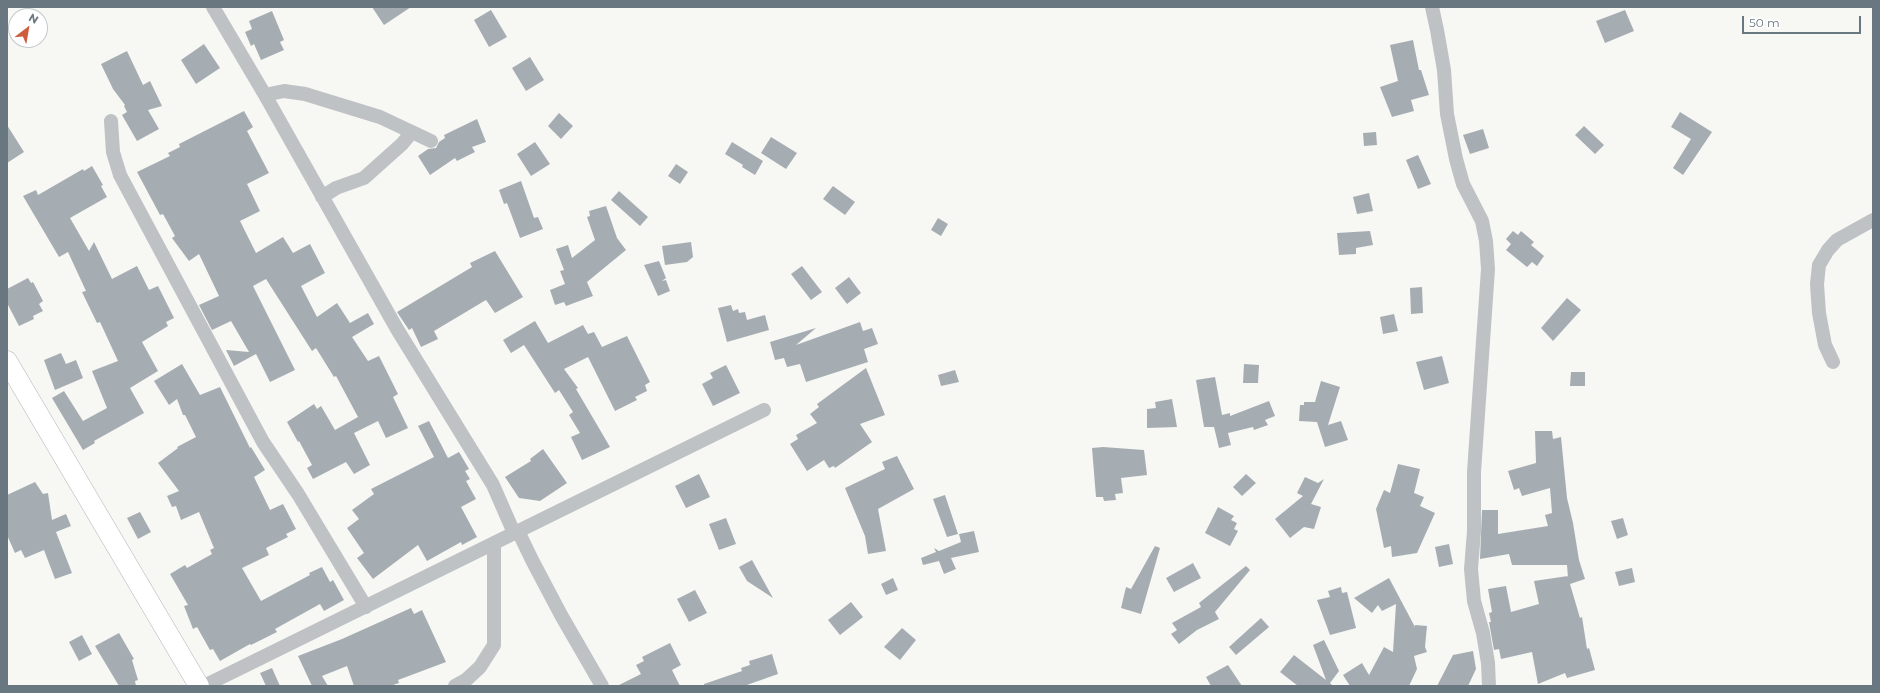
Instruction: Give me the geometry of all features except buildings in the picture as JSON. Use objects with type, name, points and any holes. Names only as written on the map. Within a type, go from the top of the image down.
[{"type":"street","points":[[213,7],[265,95],[397,329],[493,485],[516,532],[561,615],[602,686]]},
{"type":"street","points":[[1432,7],[1438,30],[1444,70],[1447,114],[1456,159],[1463,184],[1482,221],[1486,241],[1488,269],[1474,472],[1474,532],[1471,569],[1474,601],[1483,634],[1488,664],[1489,686]]},
{"type":"street","points":[[265,95],[284,91],[306,94],[380,117],[430,141]]},
{"type":"street","points":[[111,121],[113,152],[120,175],[263,442],[298,494],[366,607]]},
{"type":"street","points":[[322,197],[336,188],[364,178],[402,144],[412,132]]},
{"type":"street","points":[[1832,362],[1825,344],[1819,313],[1817,284],[1819,265],[1828,250],[1837,240],[1873,220]]},
{"type":"street","points":[[7,361],[199,686]]},
{"type":"street","points":[[204,686],[764,410]]},
{"type":"street","points":[[455,686],[466,680],[480,668],[494,645],[494,544]]}]
